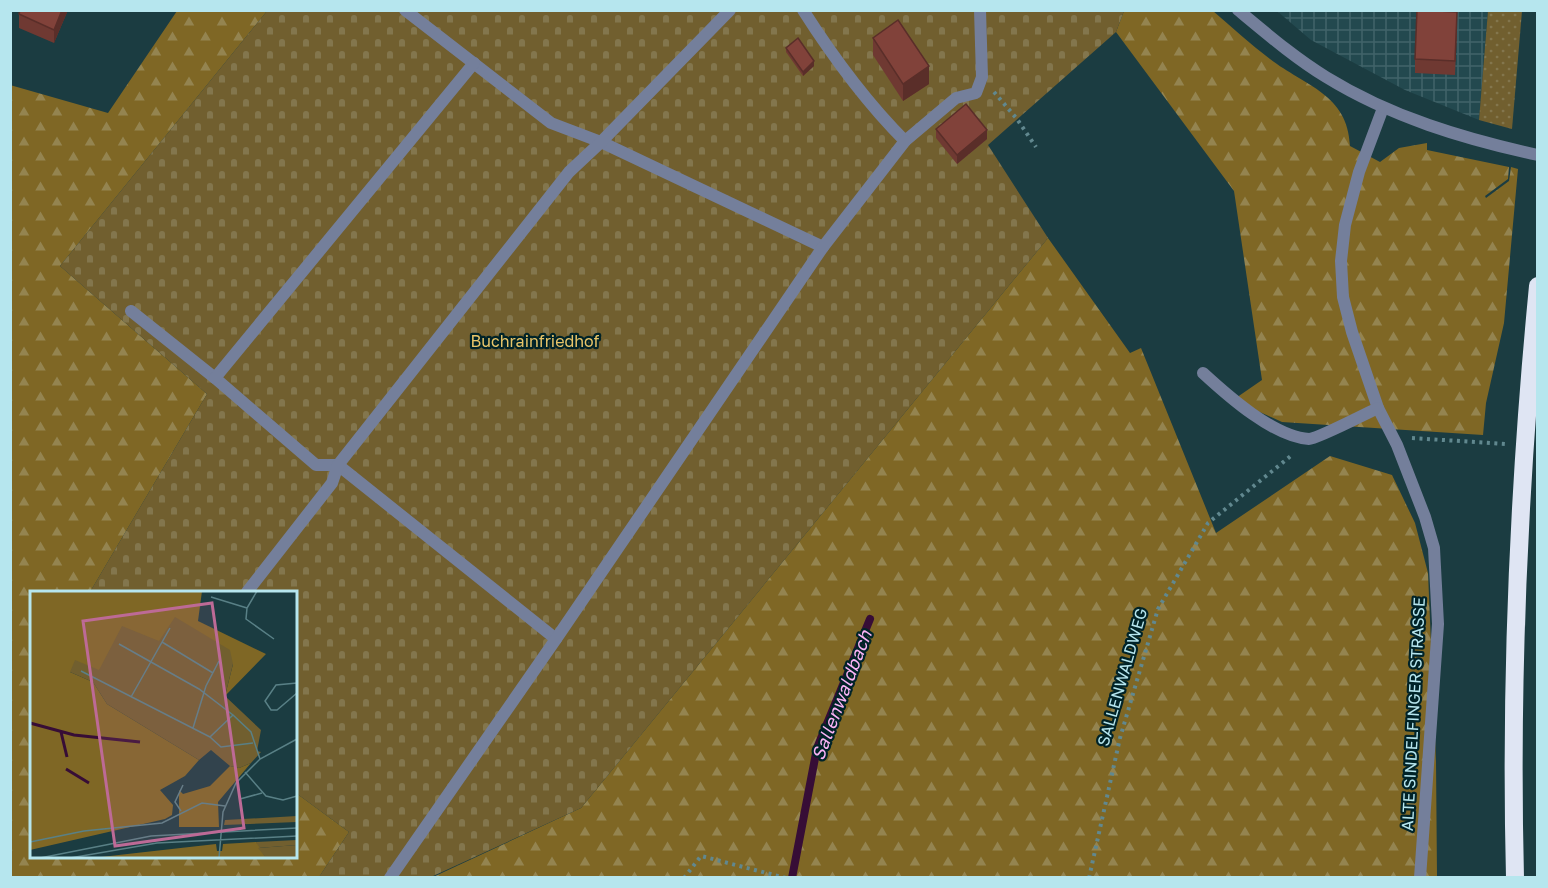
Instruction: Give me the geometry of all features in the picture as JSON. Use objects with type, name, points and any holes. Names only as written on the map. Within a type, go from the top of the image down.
[{"type":"highway","points":[[1515,878],[1516,633],[1525,445],[1538,286]]},
{"type":"street","points":[[405,10],[551,123],[602,142],[823,247]]},
{"type":"street","points":[[248,591],[332,483],[338,465],[569,172],[602,142],[730,10]]},
{"type":"street","points":[[803,10],[826,46],[881,117],[905,141]]},
{"type":"street","points":[[390,878],[823,247],[905,141],[956,98],[976,93],[982,77],[980,10]]},
{"type":"street","points":[[1238,10],[1280,46],[1327,78],[1383,108],[1424,124],[1538,155]]},
{"type":"street","points":[[215,378],[474,63]]},
{"type":"street","name":"ALTE SINDELFINGER STRASSE","points":[[1383,108],[1359,172],[1345,225],[1341,261],[1343,297],[1352,332],[1378,408],[1396,445],[1425,517],[1434,548],[1438,624],[1420,878]]},
{"type":"street","points":[[131,311],[215,378],[316,465],[338,465],[556,639]]},
{"type":"street","points":[[1203,373],[1233,400],[1281,431],[1311,439],[1378,408]]},
{"type":"path","points":[[982,77],[1017,119],[1036,147]]},
{"type":"path","points":[[1396,445],[1411,438],[1525,445]]},
{"type":"path","name":"SALLENWALDWEG","points":[[1089,878],[1120,738],[1158,609],[1208,523],[1311,439]]},
{"type":"path","points":[[684,878],[701,856],[786,878]]},
{"type":"shaded area","points":[[1277,11],[1488,11],[1479,120],[1405,90],[1311,40]]},
{"type":"green space","points":[[177,11],[267,11],[60,266],[207,394],[91,591],[30,591],[30,858],[297,858],[297,794],[349,832],[319,877],[11,877],[10,85],[108,113]]},
{"type":"green space","name":"Buchrainfriedhof","points":[[267,11],[1124,11],[1116,32],[988,145],[1048,238],[581,808],[431,877],[319,877],[349,832],[297,794],[297,591],[91,591],[207,394],[60,266]]},
{"type":"green space","points":[[1124,11],[1213,11],[1270,59],[1322,93],[1342,114],[1350,146],[1380,162],[1399,148],[1427,143],[1427,150],[1509,167],[1508,179],[1485,196],[1486,198],[1509,181],[1511,167],[1518,169],[1504,323],[1486,403],[1483,435],[1282,422],[1233,400],[1262,380],[1234,191],[1116,32]]},
{"type":"green space","points":[[1488,11],[1522,11],[1512,129],[1479,120]]},
{"type":"green space","points":[[1048,238],[1130,353],[1141,348],[1216,533],[1330,456],[1392,475],[1415,523],[1428,573],[1436,762],[1437,877],[431,878],[581,808]]},
{"type":"building","points":[[20,10],[62,10],[54,30],[19,14]]},
{"type":"building","points":[[1417,10],[1457,12],[1455,61],[1415,59]]},
{"type":"building","points":[[898,20],[929,66],[903,84],[873,38]]},
{"type":"building","points":[[798,38],[814,61],[803,72],[786,48]]},
{"type":"building","points":[[966,104],[987,130],[957,155],[936,129]]},
{"type":"waterway","name":"Sallenwaldbach","points":[[792,878],[817,748],[870,619]]}]
